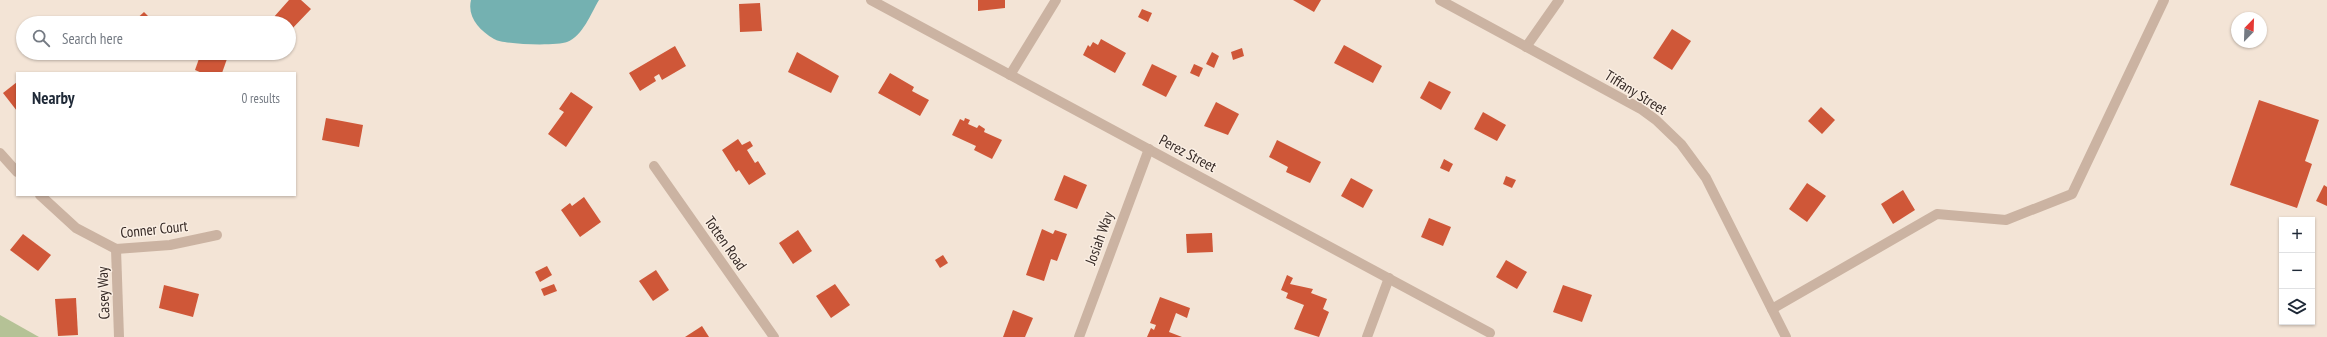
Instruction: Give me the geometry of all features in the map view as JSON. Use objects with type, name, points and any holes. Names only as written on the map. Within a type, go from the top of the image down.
[{"type":"street","name":"Perez Street","points":[[871,0],[1490,333]]},
{"type":"street","points":[[1010,74],[1056,0]]},
{"type":"street","name":"Tiffany Street","points":[[1440,0],[1641,109],[1656,120],[1681,144],[1706,178],[1786,337]]},
{"type":"street","points":[[1526,47],[1559,0]]},
{"type":"street","points":[[1772,309],[1937,214],[2006,220],[2072,194],[2164,0]]},
{"type":"street","name":"Josiah Way","points":[[1078,337],[1149,149]]},
{"type":"street","points":[[0,153],[16,171]]},
{"type":"street","name":"Totten Road","points":[[654,166],[774,337]]},
{"type":"street","name":"Conner Court","points":[[41,196],[76,228],[116,249],[170,245],[217,236]]},
{"type":"street","name":"Casey Way","points":[[116,249],[119,337]]},
{"type":"street","points":[[1367,337],[1389,278]]},
{"type":"green space","points":[[0,315],[39,337],[0,337]]},
{"type":"water","points":[[471,0],[599,0],[582,30],[573,39],[561,43],[519,44],[494,39],[484,32],[475,22],[471,12]]},
{"type":"building","points":[[289,0],[301,0],[311,9],[296,25],[296,16],[275,16]]},
{"type":"building","points":[[978,0],[1005,0],[1005,8],[978,11]]},
{"type":"building","points":[[1293,0],[1321,0],[1314,12]]},
{"type":"building","points":[[760,3],[762,31],[740,32],[739,4]]},
{"type":"building","points":[[1142,9],[1152,13],[1148,22],[1138,17]]},
{"type":"building","points":[[144,12],[148,16],[140,16]]},
{"type":"building","points":[[1672,29],[1691,41],[1672,70],[1653,58]]},
{"type":"building","points":[[1101,39],[1126,53],[1115,73],[1083,55],[1088,45],[1090,47],[1093,42],[1098,45]]},
{"type":"building","points":[[1344,45],[1382,66],[1373,83],[1334,63]]},
{"type":"building","points":[[675,46],[686,66],[662,80],[659,74],[654,77],[656,81],[640,91],[629,73]]},
{"type":"building","points":[[1242,48],[1244,56],[1233,60],[1231,52]]},
{"type":"building","points":[[797,52],[839,76],[831,93],[788,72]]},
{"type":"building","points":[[1212,52],[1219,56],[1214,68],[1206,64]]},
{"type":"building","points":[[199,60],[227,60],[222,72],[200,72],[195,70]]},
{"type":"building","points":[[1152,64],[1177,76],[1166,97],[1142,85]]},
{"type":"building","points":[[1194,64],[1203,68],[1199,77],[1190,73]]},
{"type":"building","points":[[890,73],[914,87],[912,91],[929,100],[920,116],[878,93]]},
{"type":"building","points":[[1429,81],[1451,92],[1441,110],[1420,98]]},
{"type":"building","points":[[16,83],[16,110],[3,93]]},
{"type":"building","points":[[571,92],[593,107],[566,147],[548,134],[564,112],[559,109]]},
{"type":"building","points":[[2259,100],[2319,120],[2305,161],[2312,164],[2297,208],[2230,185]]},
{"type":"building","points":[[1216,102],[1239,114],[1228,135],[1204,126]]},
{"type":"building","points":[[1821,107],[1835,120],[1822,134],[1808,121]]},
{"type":"building","points":[[1483,112],[1506,125],[1497,141],[1474,129]]},
{"type":"building","points":[[326,118],[363,125],[359,147],[322,140]]},
{"type":"building","points":[[965,118],[970,120],[968,124],[977,128],[979,125],[985,129],[984,132],[1002,140],[992,159],[974,150],[976,146],[952,135],[960,119],[964,121]]},
{"type":"building","points":[[738,139],[742,145],[750,141],[753,146],[747,150],[755,163],[758,161],[766,174],[749,185],[739,170],[736,172],[722,150]]},
{"type":"building","points":[[1277,140],[1321,162],[1310,183],[1286,172],[1288,167],[1269,157]]},
{"type":"building","points":[[1444,159],[1453,164],[1449,172],[1440,168]]},
{"type":"building","points":[[1064,175],[1087,185],[1077,209],[1054,200]]},
{"type":"building","points":[[1506,176],[1516,180],[1512,188],[1503,184]]},
{"type":"building","points":[[1351,178],[1373,190],[1363,208],[1341,196]]},
{"type":"building","points":[[1807,183],[1826,196],[1807,222],[1789,209]]},
{"type":"building","points":[[2324,185],[2327,187],[2327,206],[2316,201]]},
{"type":"building","points":[[1903,190],[1915,210],[1893,224],[1881,204]]},
{"type":"building","points":[[584,197],[601,222],[580,237],[561,210],[570,203],[572,206]]},
{"type":"building","points":[[1429,218],[1451,227],[1443,246],[1421,237]]},
{"type":"building","points":[[1042,229],[1053,234],[1055,230],[1067,234],[1057,261],[1051,259],[1044,281],[1026,275]]},
{"type":"building","points":[[798,230],[812,251],[793,264],[779,243]]},
{"type":"building","points":[[1212,233],[1213,252],[1187,253],[1186,234]]},
{"type":"building","points":[[23,234],[51,255],[38,271],[10,250]]},
{"type":"building","points":[[943,255],[948,263],[940,268],[935,260]]},
{"type":"building","points":[[1506,260],[1527,272],[1517,289],[1496,277]]},
{"type":"building","points":[[547,266],[552,275],[540,282],[535,272]]},
{"type":"building","points":[[656,270],[669,290],[653,301],[639,281]]},
{"type":"building","points":[[1287,275],[1293,278],[1290,284],[1313,289],[1311,293],[1327,299],[1323,309],[1329,312],[1319,337],[1294,329],[1304,305],[1286,298],[1288,293],[1281,290]]},
{"type":"building","points":[[554,284],[557,291],[544,296],[541,289]]},
{"type":"building","points":[[835,284],[850,305],[831,318],[816,296]]},
{"type":"building","points":[[164,285],[199,294],[193,317],[159,308]]},
{"type":"building","points":[[1563,285],[1592,295],[1582,322],[1553,312]]},
{"type":"building","points":[[1160,297],[1190,308],[1187,318],[1176,313],[1169,332],[1182,337],[1147,337],[1151,328],[1154,330],[1156,325],[1150,323]]},
{"type":"building","points":[[76,298],[78,335],[58,336],[55,299]]},
{"type":"building","points":[[1013,310],[1033,318],[1025,337],[1003,337]]},
{"type":"building","points":[[702,326],[709,337],[685,337]]}]
